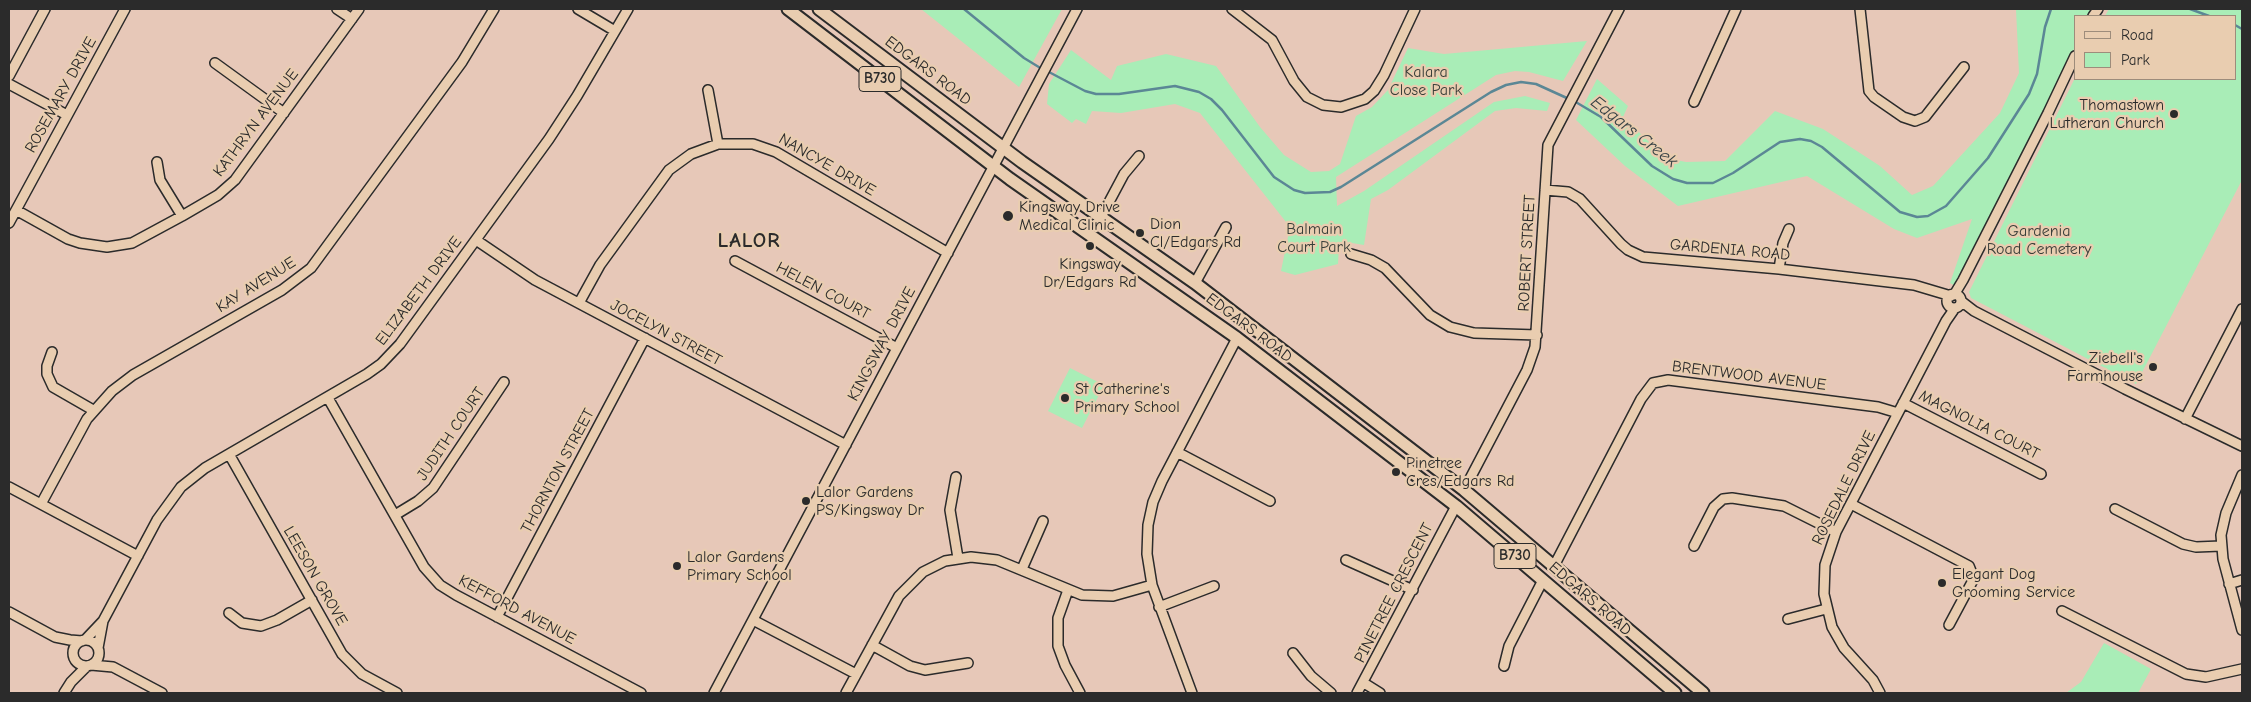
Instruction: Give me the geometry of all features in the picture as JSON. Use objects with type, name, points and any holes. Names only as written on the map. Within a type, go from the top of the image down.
[{"type":"main road","name":"EDGARS ROAD","points":[[788,9],[995,167],[1237,338],[1456,506],[1675,693]]},
{"type":"main road","name":"EDGARS ROAD","points":[[819,9],[1003,148],[1195,283],[1464,490],[1703,693]]},
{"type":"main road","points":[[1134,264],[1144,248]]},
{"type":"main road","points":[[1343,420],[1353,405]]},
{"type":"main road","points":[[1610,638],[1622,624]]},
{"type":"street","points":[[9,76],[45,9]]},
{"type":"street","name":"ROSEMARY DRIVE","points":[[9,223],[125,9]]},
{"type":"street","points":[[338,9],[352,19]]},
{"type":"street","name":"KATHRYN AVENUE","points":[[16,210],[68,239],[80,243],[107,247],[132,243],[218,195],[235,180],[359,9]]},
{"type":"street","name":"KAY AVENUE","points":[[41,504],[79,432],[93,410],[112,391],[134,375],[282,290],[311,268],[462,62],[494,9]]},
{"type":"street","points":[[578,9],[615,31]]},
{"type":"street","name":"ELIZABETH DRIVE","points":[[83,640],[103,621],[164,509],[181,487],[198,472],[367,374],[393,352],[566,115],[628,9]]},
{"type":"street","name":"KINGSWAY DRIVE","points":[[714,693],[995,167],[1003,148],[1077,9]]},
{"type":"street","points":[[1232,9],[1272,40],[1294,81],[1307,97],[1323,105],[1341,107],[1365,99],[1374,91],[1384,75],[1415,9]]},
{"type":"street","points":[[1694,102],[1736,9]]},
{"type":"street","points":[[1860,9],[1869,91],[1874,98],[1904,117],[1915,120],[1925,117],[1964,67]]},
{"type":"street","name":"ROBERT STREET","points":[[1464,490],[1527,370],[1537,335],[1548,145],[1617,11]]},
{"type":"street","name":"ROSEDALE DRIVE","points":[[1880,693],[1870,676],[1844,648],[1832,627],[1826,609],[1824,594],[1825,565],[1836,532],[1946,321],[1964,280],[2074,58]]},
{"type":"street","points":[[215,63],[284,113]]},
{"type":"street","points":[[9,84],[67,115]]},
{"type":"street","points":[[708,90],[718,144]]},
{"type":"street","name":"NANCYE DRIVE","points":[[579,303],[600,265],[669,170],[690,154],[718,144],[753,144],[776,152],[948,253]]},
{"type":"street","points":[[1100,218],[1124,174],[1139,156]]},
{"type":"street","points":[[158,162],[160,180],[182,216]]},
{"type":"street","name":"GARDENIA ROAD","points":[[1545,190],[1568,192],[1580,199],[1621,244],[1643,257],[1779,269],[1914,285],[1937,292],[2242,446]]},
{"type":"street","points":[[1195,283],[1226,226]]},
{"type":"street","points":[[1779,269],[1782,243],[1789,229]]},
{"type":"street","name":"JOCELYN STREET","points":[[476,240],[522,273],[846,445]]},
{"type":"street","points":[[1351,254],[1371,260],[1386,268],[1430,315],[1450,327],[1474,333],[1537,335]]},
{"type":"street","name":"HELEN COURT","points":[[735,261],[897,348]]},
{"type":"street","points":[[2185,418],[2242,309]]},
{"type":"street","name":"THORNTON STREET","points":[[497,617],[645,338]]},
{"type":"street","points":[[1192,693],[1152,585],[1147,554],[1148,525],[1156,492],[1237,338]]},
{"type":"street","points":[[52,352],[47,366],[47,374],[54,387],[93,410]]},
{"type":"street","name":"BRENTWOOD AVENUE","points":[[1554,566],[1641,399],[1653,383],[1668,380],[1878,407],[1898,413]]},
{"type":"street","name":"JUDITH COURT","points":[[394,515],[418,501],[433,488],[504,382]]},
{"type":"street","name":"KEFFORD AVENUE","points":[[328,398],[424,567],[433,578],[448,591],[641,693]]},
{"type":"street","name":"MAGNOLIA COURT","points":[[1904,402],[2041,474]]},
{"type":"street","points":[[1177,452],[1270,501]]},
{"type":"street","name":"LEESON GROVE","points":[[229,454],[348,662],[362,674],[397,693]]},
{"type":"street","points":[[2242,475],[2226,514],[2221,535],[2221,546],[2229,584],[2242,630]]},
{"type":"street","points":[[956,477],[950,510],[958,558]]},
{"type":"street","points":[[9,487],[138,556]]},
{"type":"street","points":[[1694,546],[1714,507],[1723,500],[1732,498],[1784,506],[1836,532]]},
{"type":"street","points":[[1851,504],[1969,566],[1973,576],[1972,582],[1949,625]]},
{"type":"street","name":"PINETREE CRESCENT","points":[[1357,693],[1364,683],[1456,506]]},
{"type":"street","points":[[2114,509],[2189,546],[2221,546]]},
{"type":"street","points":[[1022,569],[1043,521]]},
{"type":"street","points":[[846,693],[892,606],[905,588],[934,566],[958,558],[988,558],[1007,562],[1082,595],[1113,596],[1152,585]]},
{"type":"street","points":[[1346,560],[1413,590]]},
{"type":"street","points":[[1504,666],[1508,646],[1543,580]]},
{"type":"street","points":[[2229,584],[2242,580]]},
{"type":"street","points":[[1159,607],[1214,586]]},
{"type":"street","points":[[1068,590],[1058,618],[1058,646],[1065,665],[1080,693]]},
{"type":"street","points":[[229,613],[242,623],[261,626],[277,620],[312,600]]},
{"type":"street","points":[[1788,619],[1826,609]]},
{"type":"street","points":[[2062,611],[2186,674],[2217,676],[2242,669]]},
{"type":"street","points":[[9,612],[55,637],[93,642],[113,667],[162,693]]},
{"type":"street","points":[[753,620],[856,674]]},
{"type":"street","name":"ELIZABETH DRIVE","points":[[98,650],[103,621]]},
{"type":"street","points":[[55,637],[80,664],[113,667]]},
{"type":"street","points":[[64,693],[70,682],[76,645],[83,640]]},
{"type":"street","points":[[872,645],[910,666],[925,670],[968,663]]},
{"type":"street","points":[[70,682],[97,660],[98,650]]},
{"type":"street","points":[[1293,653],[1311,676],[1331,693]]},
{"type":"street","points":[[1364,683],[1380,693]]},
{"type":"green space","points":[[921,9],[1062,9],[1019,87]]},
{"type":"green space","points":[[2016,9],[2093,9],[2090,15],[2074,15],[2074,49],[1957,287],[1950,283],[1972,219],[1917,238],[1894,229],[1807,176],[1678,206],[1625,166],[1576,120],[1597,79],[1628,106],[1623,117],[1666,158],[1686,162],[1725,161],[1775,111],[1823,129],[1880,166],[1912,195],[1933,186],[2000,113],[2019,73]]},
{"type":"green space","name":"Gardenia Road Cemetery","points":[[2109,9],[2242,9],[2242,180],[2136,384],[1971,298],[1969,292],[2074,80],[2236,80],[2236,15],[2106,15]]},
{"type":"green space","points":[[1587,41],[1563,81],[1529,72],[1515,71],[1496,75],[1336,177],[1337,206],[1364,191],[1494,102],[1525,96],[1550,103],[1547,111],[1516,108],[1495,111],[1388,190],[1371,199],[1364,245],[1346,242],[1339,246],[1338,264],[1295,275],[1281,271],[1290,227],[1200,113],[1175,104],[1121,113],[1092,111],[1086,124],[1076,119],[1072,123],[1047,104],[1049,84],[1071,50],[1111,80],[1117,66],[1166,54],[1216,66],[1260,127],[1284,155],[1311,172],[1329,171],[1340,164],[1356,116],[1372,107],[1388,90],[1408,48],[1444,54]]},
{"type":"green space","points":[[1070,368],[1104,385],[1082,428],[1048,411]]},
{"type":"green space","points":[[2104,643],[2151,669],[2138,693],[2066,693],[2081,682]]},
{"type":"waterway","name":"Edgars Creek","points":[[964,9],[1024,58],[1042,69]]},
{"type":"waterway","name":"Edgars Creek","points":[[1574,101],[1601,117],[1652,166],[1673,179],[1687,183],[1713,183],[1733,173],[1780,142],[1800,139],[1811,141],[1822,147],[1900,212],[1917,217],[1928,216],[1946,206],[1988,158],[2029,94],[2037,74],[2045,27],[2051,9]]},
{"type":"waterway","name":"Edgars Creek","points":[[2190,9],[2206,15]]},
{"type":"waterway","name":"Edgars Creek","points":[[2236,26],[2242,29]]},
{"type":"waterway","name":"Edgars Creek","points":[[1047,71],[1085,91],[1096,94],[1119,94],[1175,86],[1199,92],[1211,99],[1222,110],[1274,177],[1294,190],[1305,193],[1330,192],[1341,187],[1491,92],[1506,85],[1521,82],[1536,84],[1569,99]]},
{"type":"place","name":"Thomastown Lutheran Church","points":[[2174,114]]},
{"type":"place","name":"Kingsway Drive Medical Clinic","points":[[1008,216]]},
{"type":"place","name":"Dion Cl/Edgars Rd","points":[[1140,233]]},
{"type":"place","name":"Kingsway Dr/Edgars Rd","points":[[1090,246]]},
{"type":"place","name":"Ziebell's Farmhouse","points":[[2153,367]]},
{"type":"place","name":"St Catherine's Primary School","points":[[1065,398]]},
{"type":"place","name":"Pinetree Cres/Edgars Rd","points":[[1396,472]]},
{"type":"place","name":"Lalor Gardens PS/Kingsway Dr","points":[[806,501]]},
{"type":"place","name":"Lalor Gardens Primary School","points":[[677,566]]},
{"type":"place","name":"Elegant Dog Grooming Service","points":[[1942,583]]},
{"type":"district","name":"LALOR","points":[[749,241]]},
{"type":"park label","name":"Kalara Close Park","points":[[1426,81]]},
{"type":"park label","name":"Balmain Court Park","points":[[1314,238]]}]
